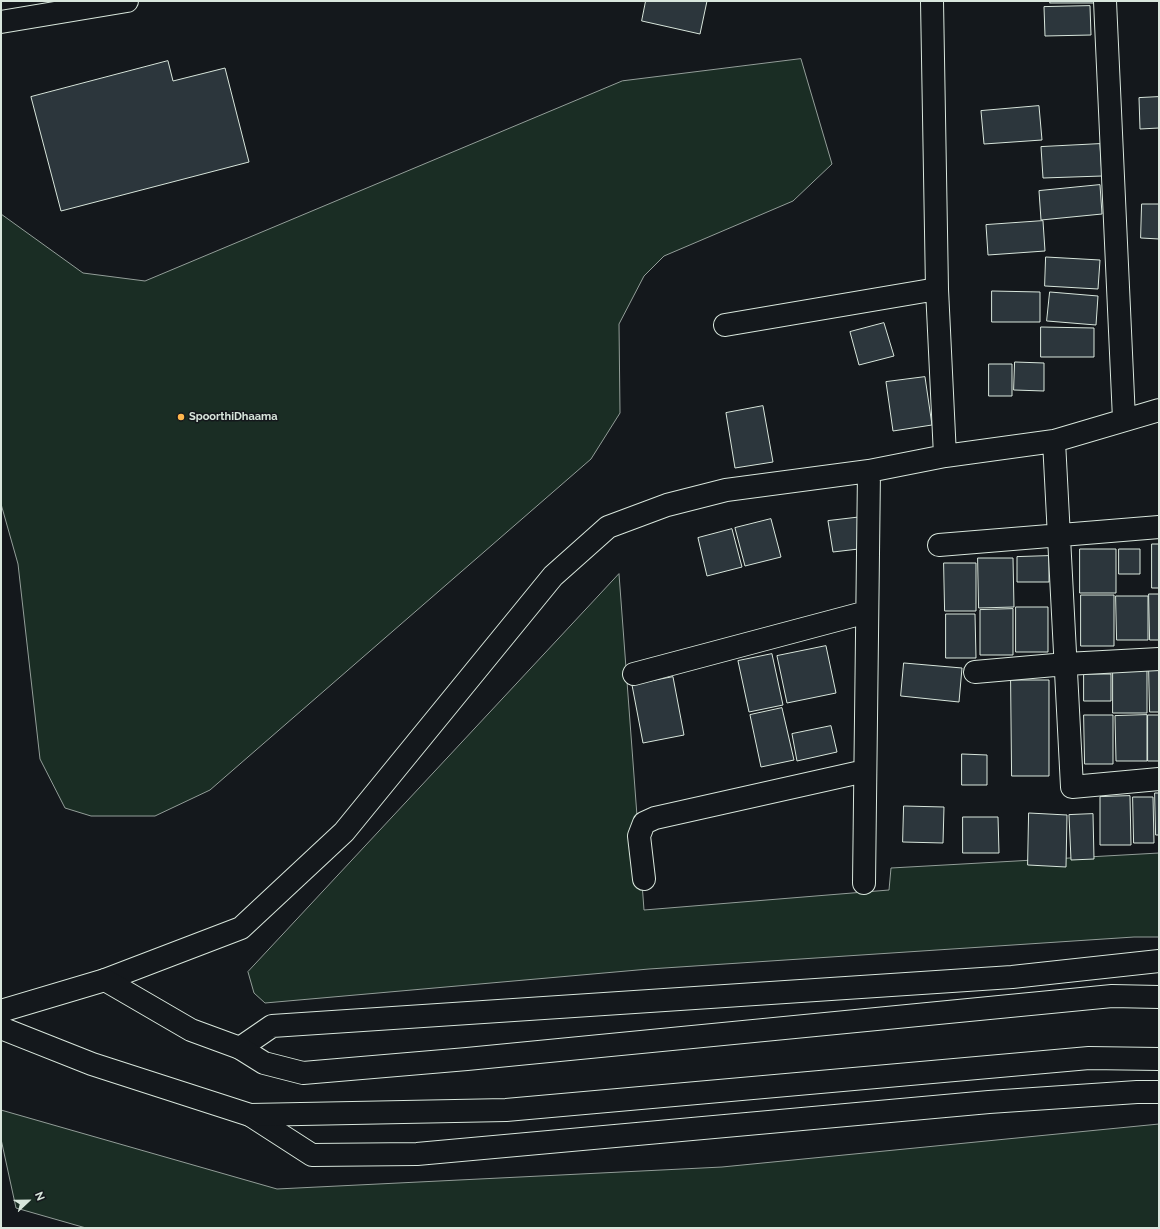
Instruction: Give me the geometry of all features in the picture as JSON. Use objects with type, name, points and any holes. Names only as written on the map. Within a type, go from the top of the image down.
[{"type":"street","points":[[1,21],[127,1]]},
{"type":"street","points":[[932,1],[937,289],[946,456]]},
{"type":"street","points":[[1105,1],[1124,419]]},
{"type":"street","points":[[725,325],[937,289]]},
{"type":"street","points":[[1,1011],[105,980],[241,928],[344,832],[553,576],[608,527],[667,505],[726,490],[868,471],[946,456],[1054,441],[1124,419],[1159,410]]},
{"type":"street","points":[[1054,441],[1072,787],[1159,779]]},
{"type":"street","points":[[864,883],[868,471]]},
{"type":"street","points":[[939,545],[1159,527]]},
{"type":"street","points":[[634,674],[867,612]]},
{"type":"street","points":[[975,672],[1066,664],[1159,659]]},
{"type":"street","points":[[644,879],[639,836],[644,823],[655,818],[865,771]]},
{"type":"street","points":[[240,1048],[272,1026],[1012,977],[1159,961]]},
{"type":"street","points":[[105,980],[191,1030],[240,1048],[264,1063],[303,1072],[467,1059],[1112,996],[1159,997]]},
{"type":"street","points":[[1,1028],[92,1064],[250,1114],[312,1155],[417,1154],[989,1102],[1137,1092],[1159,1092]]},
{"type":"street","points":[[250,1114],[506,1110],[1089,1058],[1159,1059]]},
{"type":"green space","points":[[801,59],[832,164],[793,201],[664,256],[644,276],[619,324],[620,413],[591,459],[210,790],[155,816],[91,816],[65,808],[40,759],[18,564],[1,504],[1,214],[83,273],[145,281],[622,81]]},
{"type":"green space","points":[[619,574],[644,910],[889,890],[891,868],[1159,853],[1159,937],[1134,937],[649,969],[265,1003],[254,993],[248,972]]},
{"type":"green space","points":[[1,1110],[277,1189],[722,1167],[1159,1124],[1159,1228],[86,1228],[16,1208],[1,1139]]},
{"type":"building","points":[[646,1],[707,1],[700,34],[642,21]]},
{"type":"building","points":[[1051,1],[1097,1],[1097,3],[1050,3]]},
{"type":"building","points":[[1090,6],[1091,35],[1045,36],[1044,7]]},
{"type":"building","points":[[168,61],[173,81],[225,68],[249,162],[61,211],[31,97]]},
{"type":"building","points":[[1159,97],[1159,128],[1140,129],[1139,98]]},
{"type":"building","points":[[1039,106],[1042,140],[984,144],[981,111]]},
{"type":"building","points":[[1100,144],[1102,176],[1043,178],[1041,147]]},
{"type":"building","points":[[1100,185],[1102,214],[1041,220],[1039,191]]},
{"type":"building","points":[[1142,204],[1159,204],[1159,239],[1141,238]]},
{"type":"building","points":[[1043,221],[1045,251],[988,255],[986,225]]},
{"type":"building","points":[[1046,257],[1100,260],[1098,289],[1045,286]]},
{"type":"building","points":[[992,291],[1040,292],[1040,322],[992,322]]},
{"type":"building","points":[[1050,292],[1098,296],[1096,325],[1047,321]]},
{"type":"building","points":[[884,323],[894,356],[859,365],[850,332]]},
{"type":"building","points":[[1041,327],[1094,328],[1094,357],[1041,357]]},
{"type":"building","points":[[1015,362],[1044,363],[1044,391],[1014,390]]},
{"type":"building","points":[[989,364],[1012,364],[1012,396],[989,396]]},
{"type":"building","points":[[925,377],[932,425],[893,431],[886,382]]},
{"type":"building","points":[[763,406],[773,462],[735,468],[726,413]]},
{"type":"building","points":[[862,517],[867,548],[833,552],[828,521]]},
{"type":"building","points":[[771,519],[781,557],[745,566],[735,528]]},
{"type":"building","points":[[732,529],[742,567],[707,576],[698,538]]},
{"type":"building","points":[[1152,544],[1159,544],[1159,588],[1152,588]]},
{"type":"building","points":[[1080,549],[1116,549],[1116,593],[1080,593]]},
{"type":"building","points":[[1119,549],[1140,549],[1140,574],[1119,574]]},
{"type":"building","points":[[1049,556],[1049,582],[1017,582],[1017,557]]},
{"type":"building","points":[[978,558],[1013,558],[1014,607],[979,608]]},
{"type":"building","points":[[944,563],[976,563],[976,611],[945,611]]},
{"type":"building","points":[[1149,594],[1159,594],[1159,640],[1150,640]]},
{"type":"building","points":[[1081,595],[1114,595],[1114,646],[1081,646]]},
{"type":"building","points":[[1116,596],[1148,596],[1148,640],[1117,640]]},
{"type":"building","points":[[1016,607],[1048,607],[1048,652],[1016,652]]},
{"type":"building","points":[[1013,609],[1013,655],[980,655],[980,610]]},
{"type":"building","points":[[946,614],[975,614],[976,658],[946,658]]},
{"type":"building","points":[[826,646],[836,693],[787,703],[777,656]]},
{"type":"building","points":[[772,654],[783,705],[749,712],[738,661]]},
{"type":"building","points":[[904,663],[962,668],[959,702],[901,696]]},
{"type":"building","points":[[1149,668],[1159,669],[1159,712],[1150,712]]},
{"type":"building","points":[[1113,669],[1147,669],[1147,713],[1113,713]]},
{"type":"building","points":[[1084,674],[1111,674],[1111,701],[1084,701]]},
{"type":"building","points":[[673,677],[684,735],[643,743],[632,685]]},
{"type":"building","points":[[1011,680],[1049,680],[1049,776],[1012,776]]},
{"type":"building","points":[[782,708],[794,760],[761,767],[750,715]]},
{"type":"building","points":[[1084,715],[1113,715],[1113,764],[1085,764]]},
{"type":"building","points":[[1147,715],[1147,761],[1116,761],[1115,716]]},
{"type":"building","points":[[1148,715],[1159,715],[1159,761],[1148,761]]},
{"type":"building","points":[[831,726],[837,752],[797,761],[792,734]]},
{"type":"building","points":[[962,754],[987,755],[987,785],[962,785]]},
{"type":"building","points":[[1155,793],[1159,793],[1159,835],[1156,835]]},
{"type":"building","points":[[1130,796],[1131,845],[1100,845],[1100,797]]},
{"type":"building","points":[[1133,797],[1153,797],[1154,843],[1134,843]]},
{"type":"building","points":[[904,806],[944,807],[943,843],[903,842]]},
{"type":"building","points":[[1029,813],[1067,815],[1066,867],[1028,865]]},
{"type":"building","points":[[1093,814],[1094,859],[1071,860],[1069,815]]},
{"type":"building","points":[[963,817],[998,817],[999,853],[963,853]]},
{"type":"place","name":"SpoorthiDhaama","points":[[181,417]]}]
